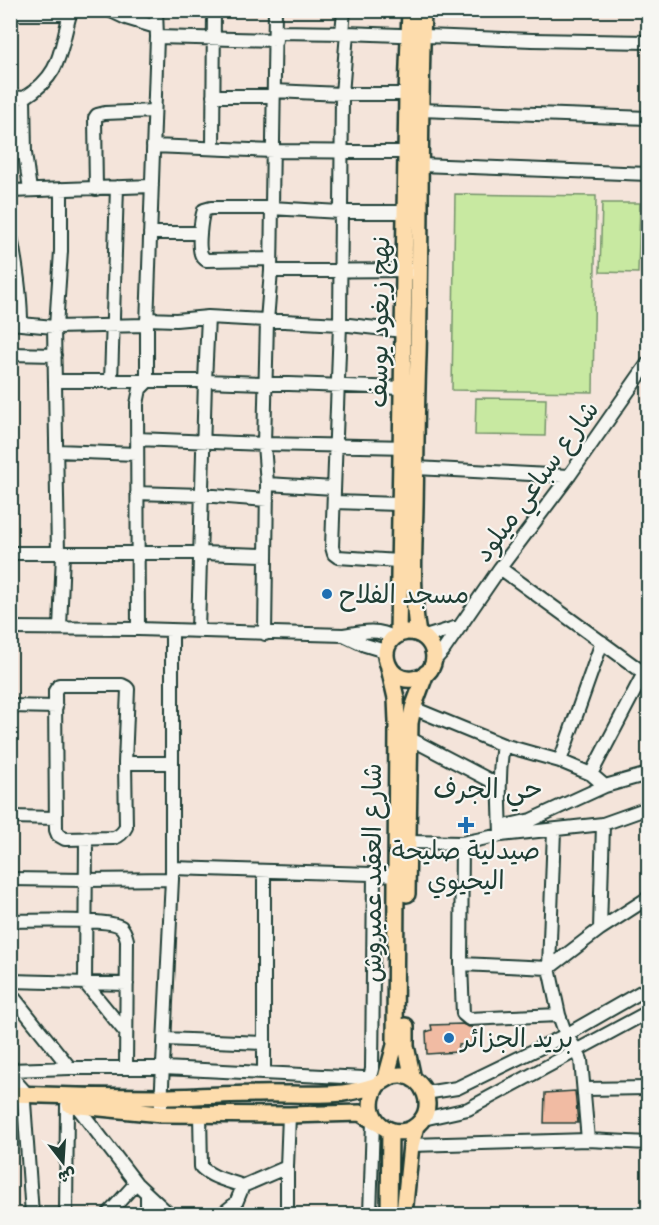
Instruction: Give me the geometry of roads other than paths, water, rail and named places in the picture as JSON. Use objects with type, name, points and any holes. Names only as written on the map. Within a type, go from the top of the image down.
[{"type":"main road","name":"نهج زيغود يوسف","points":[[410,10],[416,35],[422,147],[411,161]]},
{"type":"main road","name":"نهج زيغود يوسف","points":[[396,636],[399,504],[409,447],[420,269],[413,212],[406,94],[416,35],[423,10]]},
{"type":"main road","name":"نهج زيغود يوسف","points":[[413,212],[404,270],[402,388],[409,447],[416,468],[414,611],[421,636]]},
{"type":"main road","points":[[407,632],[421,636],[432,648],[430,667],[420,677],[406,679],[394,673],[389,668],[386,651],[396,636],[407,632]]},
{"type":"main road","name":"شارع العقيد عميروش","points":[[382,1081],[395,1045],[402,875],[408,842],[410,723],[413,708],[430,667]]},
{"type":"main road","name":"شارع العقيد عميروش","points":[[389,668],[396,698],[406,1046],[413,1079]]},
{"type":"main road","points":[[21,1100],[345,1093],[395,1075],[404,1076],[421,1085],[428,1102],[411,1145],[404,1215]]},
{"type":"main road","points":[[382,1081],[373,1092],[370,1101],[371,1110],[381,1126],[389,1215]]},
{"type":"main road","points":[[10,1094],[21,1100],[161,1114],[360,1113],[381,1126],[399,1132],[408,1130],[419,1123]]},
{"type":"street","points":[[109,10],[157,32],[214,38],[345,33],[648,42]]},
{"type":"street","points":[[138,629],[137,404],[140,389],[147,382],[156,10]]},
{"type":"street","points":[[213,148],[214,10]]},
{"type":"street","points":[[265,634],[267,484],[264,444],[267,321],[271,265],[275,10]]},
{"type":"street","points":[[344,10],[340,324],[332,548],[333,554],[342,557],[398,561]]},
{"type":"street","points":[[10,14],[70,12],[61,52],[51,75],[33,93],[24,98],[10,97]]},
{"type":"street","points":[[213,96],[406,94]]},
{"type":"street","points":[[24,98],[25,153],[30,190]]},
{"type":"street","points":[[420,110],[648,118]]},
{"type":"street","points":[[96,189],[95,118],[97,115],[154,111]]},
{"type":"street","points":[[153,146],[273,151],[342,151],[411,161],[648,174]]},
{"type":"street","points":[[10,153],[25,153]]},
{"type":"street","points":[[10,191],[152,186]]},
{"type":"street","points":[[111,382],[117,188]]},
{"type":"street","points":[[60,628],[55,327],[61,250],[61,189]]},
{"type":"street","points":[[413,212],[207,208],[202,214],[201,254],[206,260],[340,271],[420,269]]},
{"type":"street","points":[[10,232],[21,303],[16,323],[55,327],[112,326],[208,318],[340,324],[403,331]]},
{"type":"street","points":[[150,233],[200,233]]},
{"type":"street","points":[[198,631],[208,318]]},
{"type":"street","points":[[10,354],[55,354]]},
{"type":"street","name":"شارع سباعي ميلود","points":[[430,667],[500,568],[644,380],[648,363]]},
{"type":"street","points":[[55,381],[205,381],[402,388]]},
{"type":"street","points":[[137,439],[409,447]]},
{"type":"street","points":[[57,451],[136,454]]},
{"type":"street","points":[[416,468],[569,476]]},
{"type":"street","points":[[267,484],[334,488]]},
{"type":"street","points":[[137,493],[267,500]]},
{"type":"street","points":[[334,502],[399,504]]},
{"type":"street","points":[[10,553],[265,555]]},
{"type":"street","points":[[500,568],[646,674],[591,774]]},
{"type":"street","points":[[421,636],[461,626]]},
{"type":"street","points":[[10,628],[344,635],[382,632],[396,636]]},
{"type":"street","points":[[161,1114],[172,874],[172,631]]},
{"type":"street","points":[[344,635],[358,643],[386,651]]},
{"type":"street","points":[[560,761],[602,642]]},
{"type":"street","points":[[59,685],[122,685],[126,687],[129,692],[125,763],[126,827],[122,834],[114,838],[65,840],[60,837],[56,830],[55,691],[59,685]]},
{"type":"street","points":[[10,706],[56,707]]},
{"type":"street","points":[[413,708],[503,745],[560,761],[591,774],[605,786]]},
{"type":"street","points":[[409,738],[499,785]]},
{"type":"street","points":[[501,831],[499,768],[503,745]]},
{"type":"street","points":[[125,763],[172,763]]},
{"type":"street","points":[[408,842],[462,843],[540,817],[605,786],[648,774]]},
{"type":"street","points":[[501,831],[554,830],[603,824],[648,808]]},
{"type":"street","points":[[10,817],[56,818]]},
{"type":"street","points":[[600,929],[603,824]]},
{"type":"street","points":[[554,830],[549,968],[559,1015],[566,1035],[581,1060],[588,1140]]},
{"type":"street","points":[[86,838],[85,983],[126,1033]]},
{"type":"street","points":[[462,843],[463,1014],[469,1019],[559,1015]]},
{"type":"street","points":[[10,879],[86,880],[264,871],[402,875]]},
{"type":"street","points":[[264,871],[264,1073]]},
{"type":"street","points":[[10,1070],[164,1068],[369,1077],[372,1074],[374,874]]},
{"type":"street","points":[[461,964],[549,968],[600,929],[648,898]]},
{"type":"street","points":[[10,921],[111,923],[120,926],[127,940],[126,1068]]},
{"type":"street","points":[[10,981],[127,984]]},
{"type":"street","points":[[426,1093],[457,1088],[566,1035],[648,988]]},
{"type":"street","points":[[10,993],[70,1068]]},
{"type":"street","points":[[419,1123],[468,1109],[648,1012]]},
{"type":"street","points":[[165,1039],[264,1043]]},
{"type":"street","points":[[10,1075],[21,1100],[32,1215]]},
{"type":"street","points":[[584,1089],[648,1088]]},
{"type":"street","points":[[72,1104],[136,1183],[169,1215]]},
{"type":"street","points":[[66,1215],[72,1104]]},
{"type":"street","points":[[200,1114],[201,1167],[213,1175],[243,1186],[287,1167]]},
{"type":"street","points":[[287,1215],[289,1115]]},
{"type":"street","points":[[370,1215],[381,1126]]},
{"type":"street","points":[[411,1145],[588,1140],[648,1143]]},
{"type":"street","points":[[108,1215],[136,1183]]},
{"type":"street","points":[[222,1215],[236,1209],[243,1186]]},
{"type":"street","points":[[147,1194],[147,1215]]},
{"type":"place","name":"مسجد الفلاح","points":[[327,594]]},
{"type":"place","name":"صيدلية صليحة اليحيوي","points":[[466,825]]},
{"type":"place","name":"بريد الجزائر","points":[[449,1038]]},
{"type":"district","name":"حي الجرف","points":[[488,789]]}]
